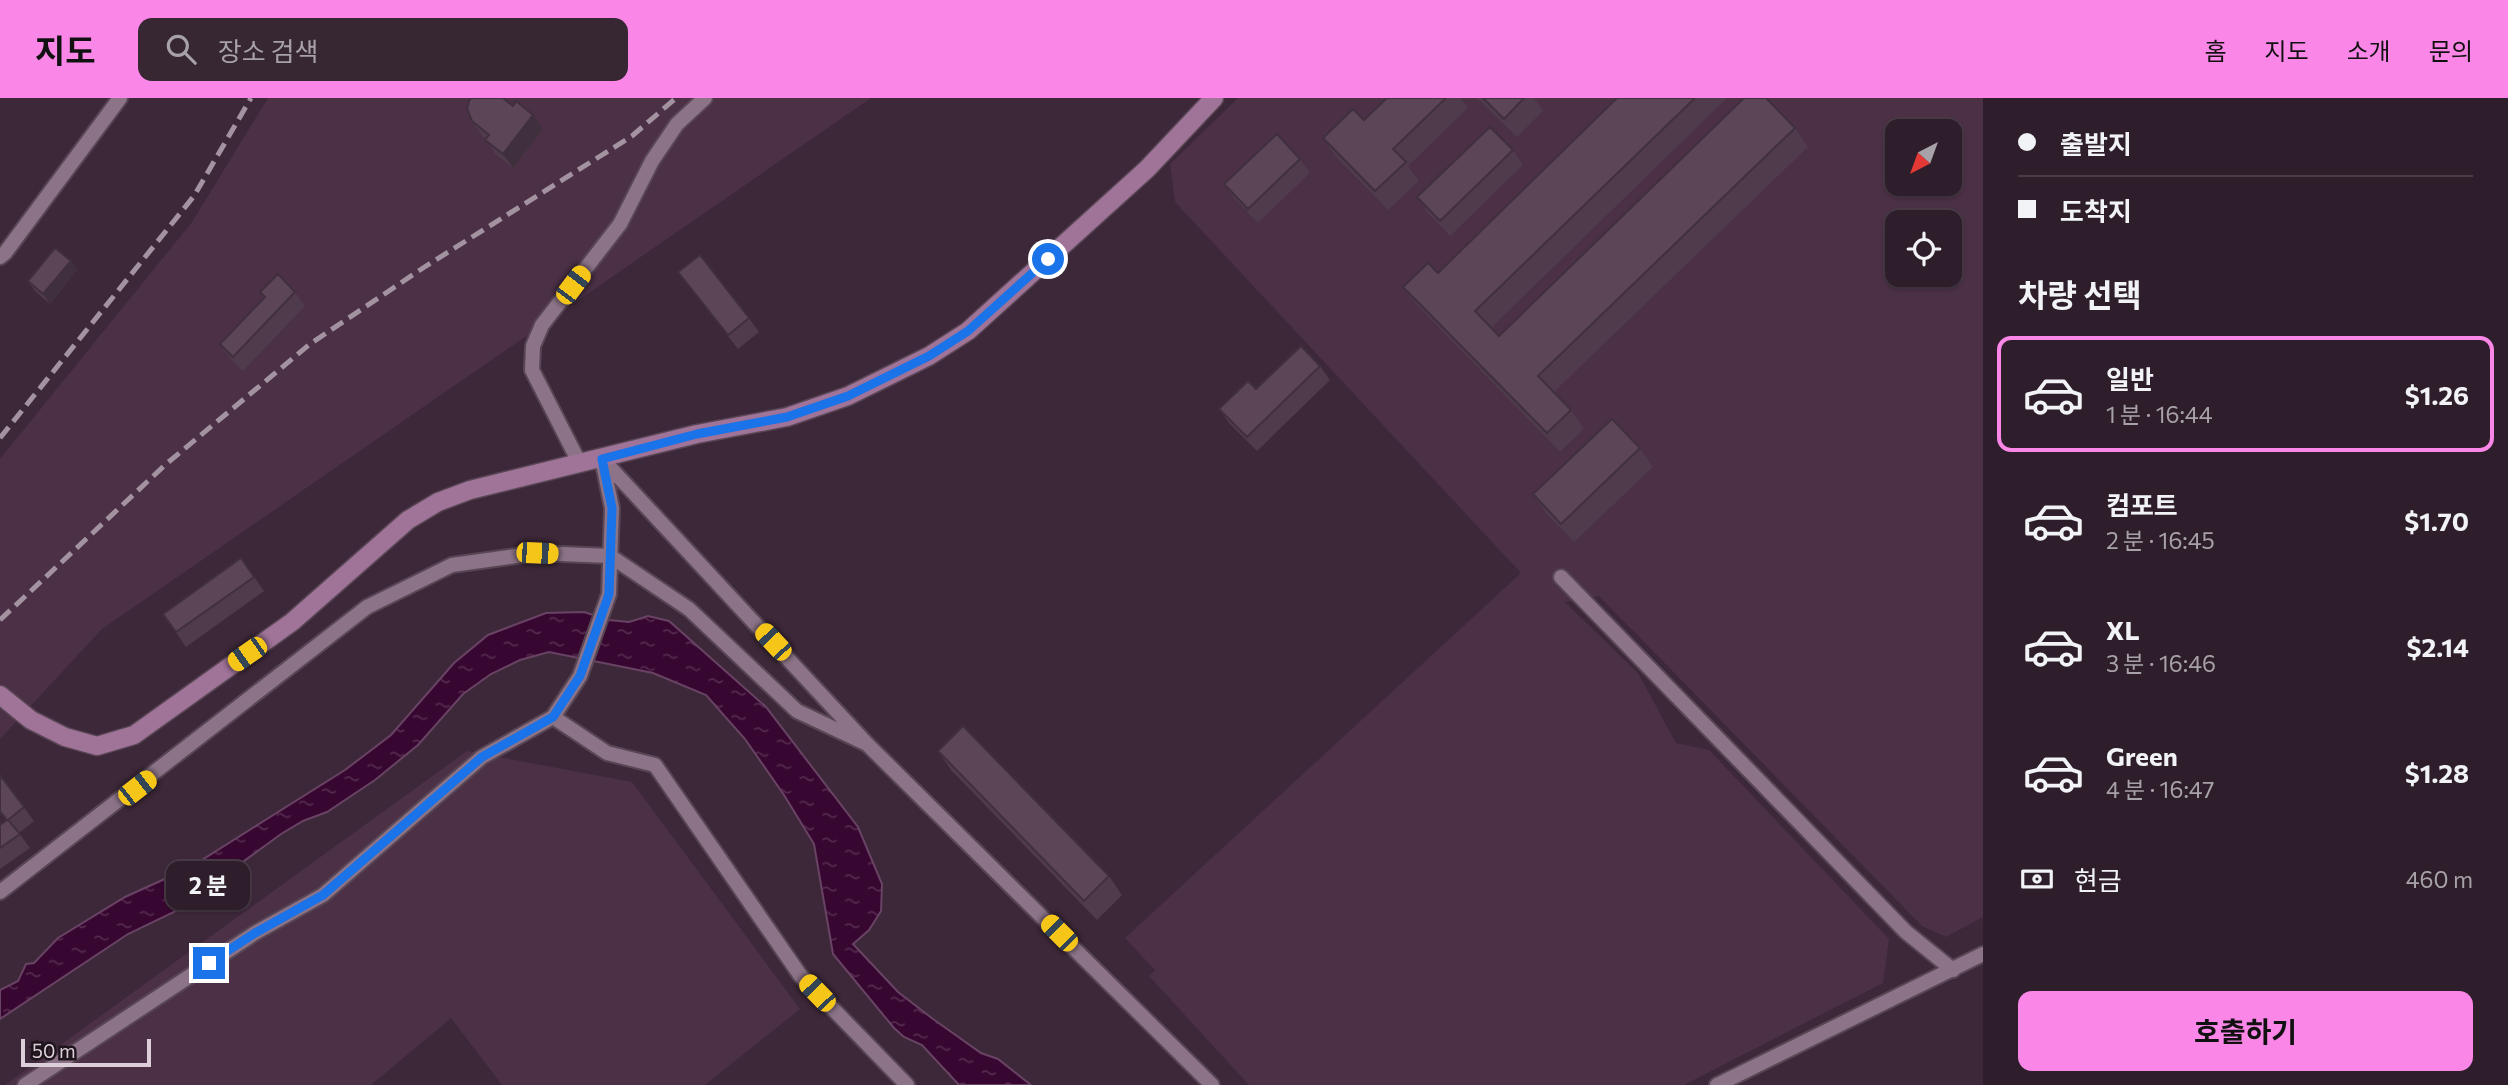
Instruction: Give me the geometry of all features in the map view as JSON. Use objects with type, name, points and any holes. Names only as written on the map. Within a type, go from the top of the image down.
[{"type":"street","points":[[0,257],[120,98]]},
{"type":"street","points":[[580,464],[532,370],[533,346],[542,325],[620,224],[652,161],[677,124],[705,98]]},
{"type":"street","points":[[0,695],[31,720],[65,737],[97,746],[134,735],[292,622],[408,520],[438,502],[470,490],[697,434],[787,417],[848,396],[929,356],[968,331],[1147,169],[1214,98]]},
{"type":"street","points":[[24,1085],[255,933],[323,895],[482,757],[553,717],[580,676],[609,594],[612,508],[602,459]]},
{"type":"street","points":[[602,459],[867,744],[1212,1085]]},
{"type":"street","points":[[0,892],[367,607],[452,565],[537,553],[610,556],[689,609],[797,711],[867,744]]},
{"type":"street","points":[[1561,578],[1906,932],[1953,970]]},
{"type":"street","points":[[553,717],[607,753],[654,765],[800,975],[906,1085]]},
{"type":"street","points":[[1717,1085],[1983,954]]},
{"type":"shaded area","points":[[268,98],[871,98],[102,629],[0,739],[0,459],[192,222]]},
{"type":"shaded area","points":[[1238,98],[1983,98],[1983,917],[1946,937],[1922,926],[1599,596],[1565,602],[1638,673],[1676,743],[1709,750],[1889,939],[1883,983],[1684,1085],[1249,1085],[1149,976],[1155,970],[1125,938],[1521,573],[1175,202],[1170,164]]},
{"type":"shaded area","points":[[467,751],[632,782],[800,1009],[705,1085],[502,1085],[451,1018],[371,1085],[5,1085]]},
{"type":"water","points":[[584,612],[609,620],[629,622],[648,616],[669,621],[766,707],[858,827],[882,884],[881,911],[869,930],[853,944],[898,992],[981,1053],[998,1059],[1031,1085],[959,1085],[922,1045],[904,1037],[894,1028],[833,954],[814,844],[745,739],[706,695],[653,673],[549,652],[520,660],[491,674],[463,694],[418,745],[375,780],[327,812],[303,821],[281,834],[176,911],[128,934],[0,1019],[0,990],[18,981],[26,964],[34,963],[58,938],[125,897],[189,868],[345,770],[391,735],[454,663],[488,635],[546,613]]},
{"type":"building","points":[[471,98],[503,98],[513,106],[516,101],[533,115],[503,154],[485,140],[489,135],[472,121],[467,109]]},
{"type":"building","points":[[1387,98],[1446,98],[1393,149],[1406,162],[1375,191],[1323,138],[1353,109],[1364,120]]},
{"type":"building","points":[[1483,98],[1524,98],[1504,119]]},
{"type":"building","points":[[1617,98],[1695,98],[1475,311],[1499,336],[1744,98],[1766,98],[1795,128],[1538,376],[1571,410],[1547,433],[1403,287],[1428,263],[1438,273]]},
{"type":"building","points":[[1490,127],[1513,150],[1440,221],[1417,197]]},
{"type":"building","points":[[1277,134],[1300,159],[1248,209],[1224,184]]},
{"type":"building","points":[[55,248],[71,261],[43,294],[28,281]]},
{"type":"building","points":[[700,255],[749,318],[728,335],[678,272]]},
{"type":"building","points":[[278,274],[295,292],[233,357],[220,344],[265,297],[260,292]]},
{"type":"building","points":[[1301,346],[1320,366],[1247,437],[1219,409],[1248,381],[1256,389]]},
{"type":"building","points":[[1612,419],[1640,448],[1561,524],[1533,494]]},
{"type":"building","points":[[241,558],[254,577],[176,632],[163,614]]},
{"type":"building","points":[[963,726],[1109,876],[1084,901],[938,751]]},
{"type":"building","points":[[0,775],[24,807],[8,820],[20,834],[0,848],[0,825],[7,820],[0,811]]},
{"type":"railway","points":[[0,438],[194,196],[251,98]]},
{"type":"railway","points":[[0,620],[165,465],[310,344],[423,268],[632,136],[676,98]]},
{"type":"route","points":[[209,963],[255,933],[323,895],[482,757],[553,717],[580,676],[609,594],[612,508],[602,459],[697,434],[787,417],[848,396],[894,375],[968,331],[1048,259]]}]
